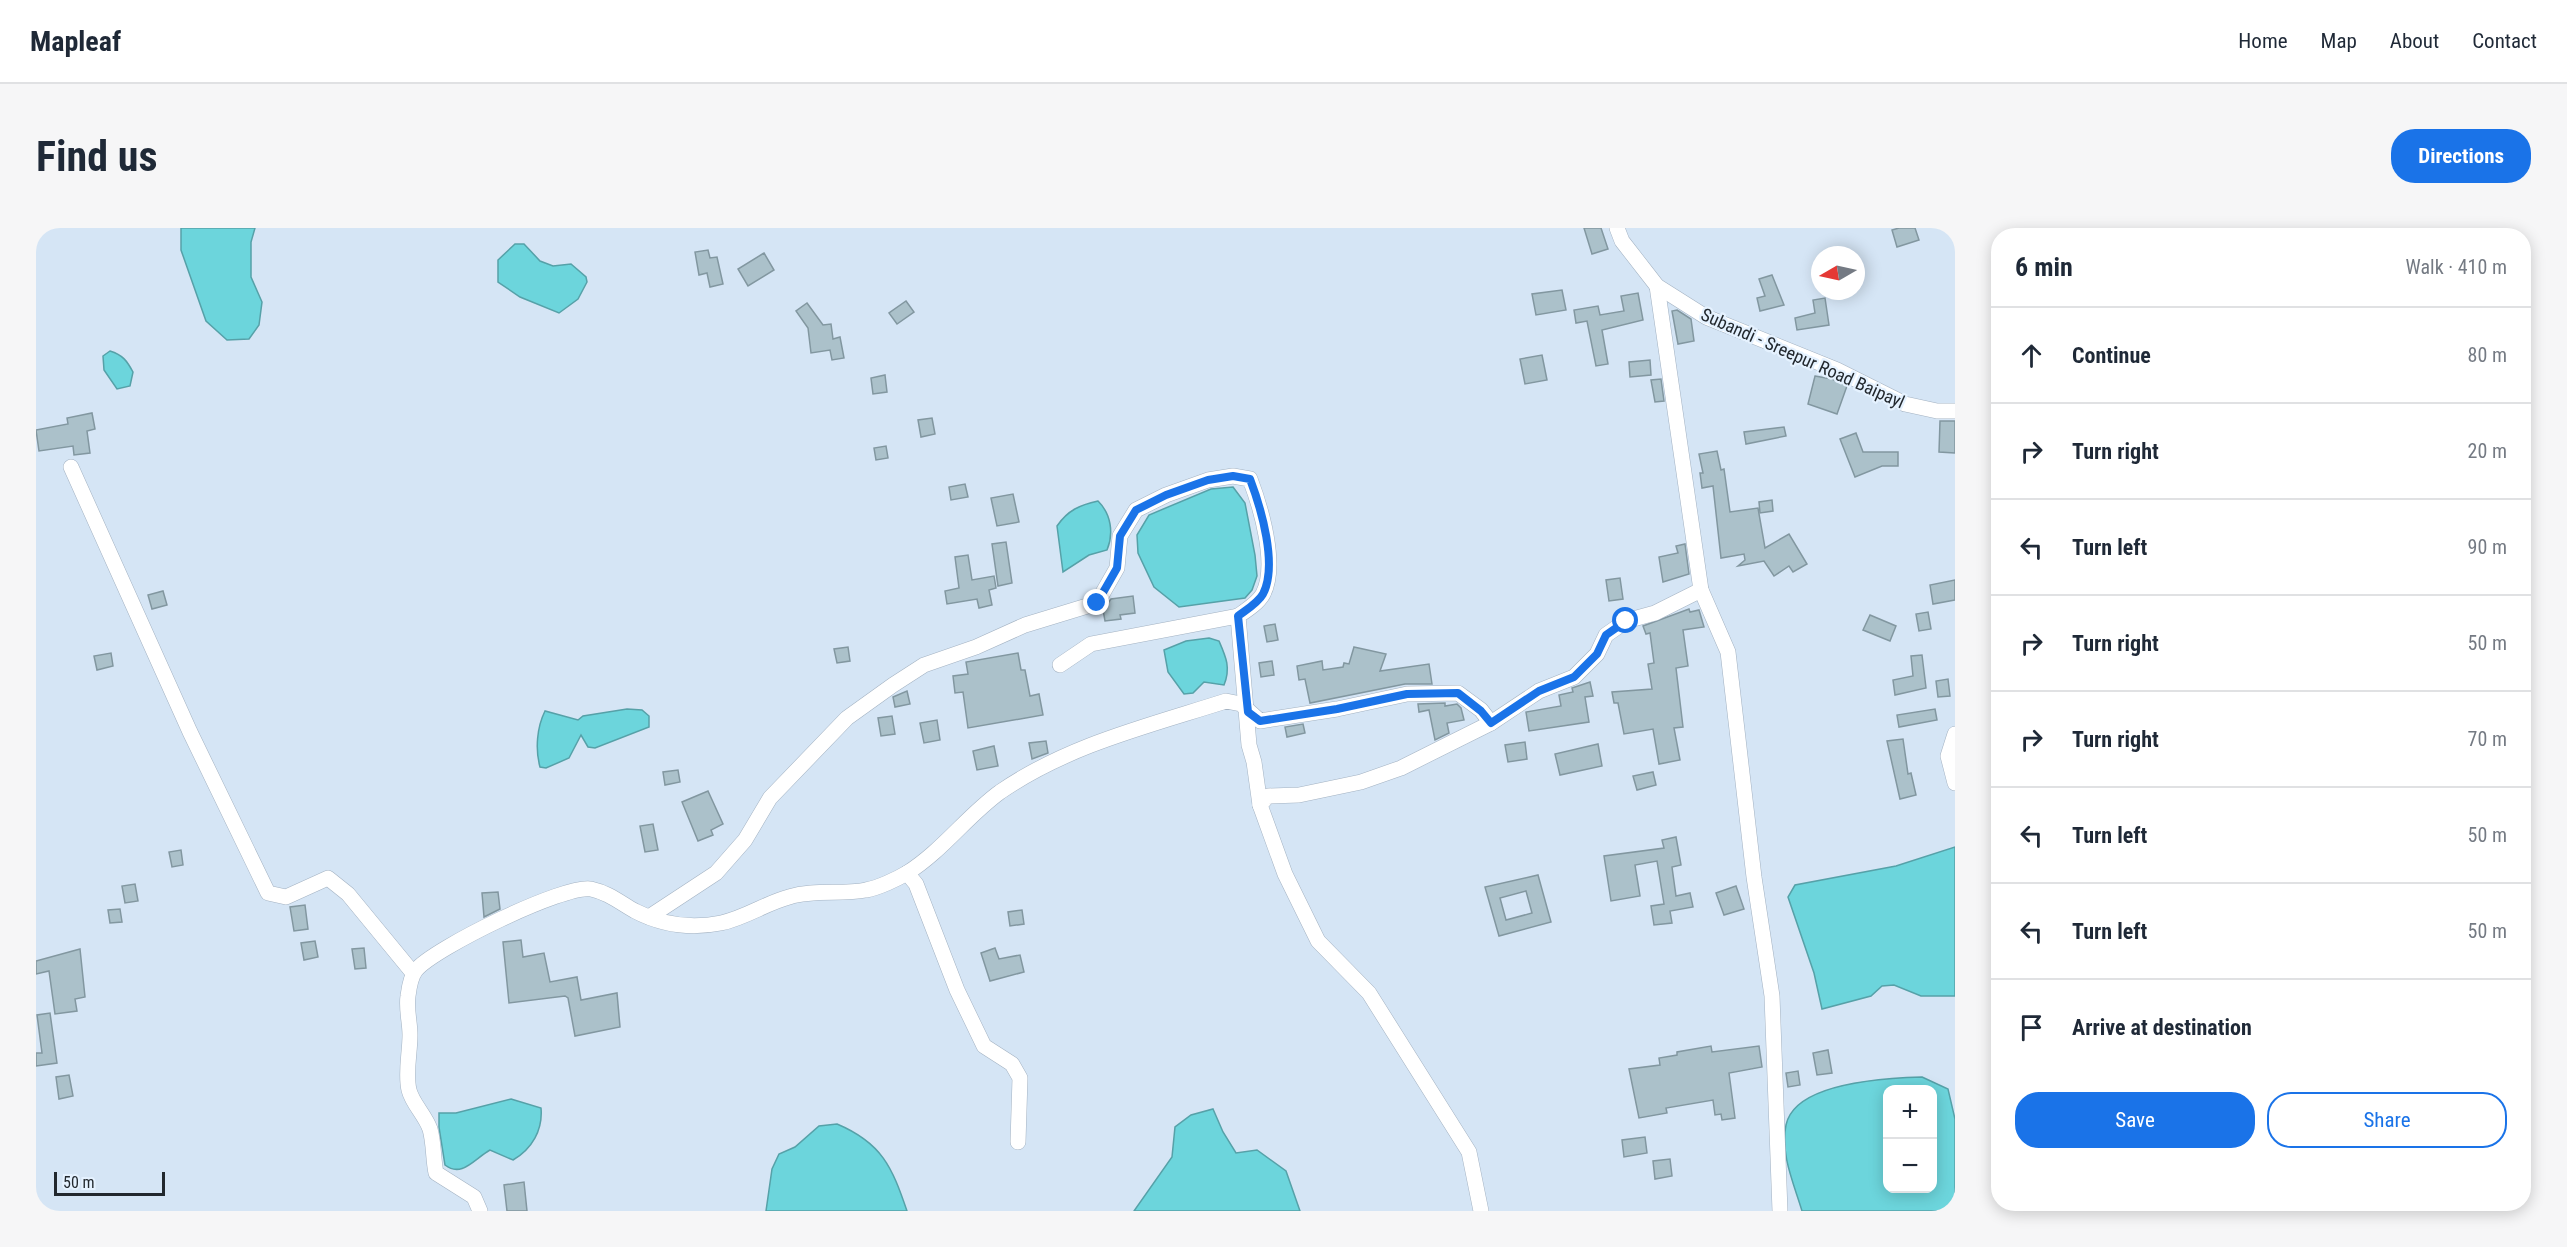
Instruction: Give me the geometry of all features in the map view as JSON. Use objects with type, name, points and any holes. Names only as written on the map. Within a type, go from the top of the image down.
[{"type":"street","name":"Subandi - Sreepur Road Baipayl","points":[[1617,228],[1622,241],[1657,286],[1706,317],[1837,370],[1905,404],[1937,411],[1955,411]]},
{"type":"street","points":[[1657,286],[1701,590],[1728,652],[1754,877],[1772,996],[1780,1211]]},
{"type":"street","points":[[71,467],[190,732],[268,893],[286,897],[328,878],[348,894],[413,973]]},
{"type":"street","points":[[649,917],[716,873],[746,840],[770,798],[847,718],[924,665],[976,647],[1025,625],[1097,603],[1117,568],[1120,536],[1136,510],[1166,495],[1208,480],[1233,476],[1250,479],[1258,501],[1269,556],[1268,581],[1262,596],[1238,616],[1091,644],[1060,665]]},
{"type":"street","points":[[1260,805],[1268,796],[1299,795],[1361,782],[1401,768],[1491,723],[1539,691],[1574,677],[1597,654],[1606,635],[1626,621],[1655,613],[1701,590]]},
{"type":"street","points":[[1238,616],[1248,712],[1249,745],[1254,762],[1260,805],[1286,874],[1318,940],[1369,993],[1469,1152],[1481,1211]]},
{"type":"street","points":[[480,1211],[474,1197],[436,1173],[431,1132],[423,1113],[410,1095],[408,998],[413,973],[428,957],[447,947],[560,894],[586,888],[610,894],[649,917],[667,924],[687,926],[721,923],[758,911],[787,897],[821,891],[867,890],[907,873],[954,836],[996,795],[1053,760],[1106,738],[1226,701],[1241,704],[1260,721],[1337,709],[1407,694],[1458,693],[1481,711],[1491,723]]},
{"type":"street","points":[[1955,734],[1948,756],[1955,783]]},
{"type":"street","points":[[907,873],[916,884],[957,990],[984,1046],[1012,1064],[1020,1078],[1018,1142]]},
{"type":"water","points":[[181,228],[255,228],[251,242],[251,277],[262,302],[259,325],[249,339],[227,340],[206,321],[181,250]]},
{"type":"water","points":[[515,244],[524,244],[540,261],[553,266],[571,264],[586,277],[587,282],[578,299],[559,313],[520,297],[498,282],[498,260]]},
{"type":"water","points":[[110,351],[121,357],[131,368],[133,372],[130,386],[117,389],[104,370],[103,356]]},
{"type":"water","points":[[1233,487],[1245,503],[1255,555],[1257,576],[1252,590],[1245,598],[1179,607],[1154,587],[1138,553],[1137,535],[1149,515],[1211,489]]},
{"type":"water","points":[[1098,501],[1106,512],[1110,524],[1107,550],[1089,555],[1063,572],[1057,526],[1075,509]]},
{"type":"water","points":[[1209,638],[1219,641],[1226,657],[1227,673],[1224,685],[1204,682],[1193,693],[1184,694],[1168,672],[1164,650],[1186,641]]},
{"type":"water","points":[[627,709],[642,710],[649,716],[649,727],[595,748],[588,747],[581,735],[569,758],[546,768],[540,767],[538,738],[545,711],[578,720],[583,716]]},
{"type":"water","points":[[1955,847],[1955,996],[1921,996],[1894,985],[1882,986],[1871,996],[1822,1009],[1814,973],[1788,897],[1795,885],[1896,866]]},
{"type":"water","points":[[1922,1077],[1948,1089],[1955,1119],[1955,1211],[1802,1211],[1786,1158],[1785,1147],[1786,1125],[1793,1111],[1806,1100],[1824,1091],[1844,1085]]},
{"type":"water","points":[[511,1099],[541,1108],[540,1124],[535,1138],[520,1156],[513,1160],[490,1150],[462,1168],[451,1168],[445,1165],[439,1113],[456,1113]]},
{"type":"water","points":[[1213,1109],[1236,1153],[1257,1150],[1286,1171],[1300,1211],[1134,1211],[1172,1157],[1175,1127],[1191,1115]]},
{"type":"water","points":[[837,1124],[865,1139],[875,1148],[890,1169],[907,1211],[766,1211],[772,1169],[779,1154],[795,1147],[819,1126]]},
{"type":"building","points":[[1584,228],[1601,228],[1608,249],[1592,254]]},
{"type":"building","points":[[1915,228],[1919,240],[1897,247],[1892,230]]},
{"type":"building","points":[[708,250],[710,258],[717,257],[723,284],[710,287],[707,273],[699,275],[695,252]]},
{"type":"building","points":[[764,253],[774,270],[748,286],[738,269]]},
{"type":"building","points":[[1772,275],[1784,305],[1760,311],[1757,298],[1765,296],[1759,279]]},
{"type":"building","points":[[1562,290],[1566,310],[1536,315],[1532,294]]},
{"type":"building","points":[[1638,293],[1643,320],[1602,330],[1608,364],[1596,366],[1587,321],[1576,323],[1574,310],[1598,306],[1600,315],[1624,311],[1621,296]]},
{"type":"building","points":[[1813,300],[1825,300],[1829,325],[1797,330],[1795,318],[1815,313]]},
{"type":"building","points":[[906,301],[914,312],[897,324],[889,313]]},
{"type":"building","points":[[807,303],[823,325],[831,324],[833,339],[840,337],[844,358],[832,360],[830,350],[811,353],[808,328],[796,311]]},
{"type":"building","points":[[1677,310],[1691,319],[1694,341],[1678,344],[1672,311]]},
{"type":"building","points":[[1542,355],[1547,380],[1525,384],[1520,359]]},
{"type":"building","points":[[1650,360],[1651,375],[1630,377],[1629,362]]},
{"type":"building","points":[[885,375],[887,392],[873,394],[871,378]]},
{"type":"building","points":[[1815,376],[1832,379],[1847,386],[1837,414],[1808,404]]},
{"type":"building","points":[[1661,379],[1664,401],[1655,402],[1651,380]]},
{"type":"building","points":[[92,413],[95,429],[87,431],[90,453],[74,455],[73,446],[39,451],[36,430],[68,424],[67,418]]},
{"type":"building","points":[[932,418],[935,434],[921,437],[918,420]]},
{"type":"building","points":[[1940,421],[1955,421],[1955,453],[1939,452]]},
{"type":"building","points":[[1784,427],[1786,436],[1746,444],[1744,432]]},
{"type":"building","points":[[1856,433],[1863,452],[1898,452],[1898,466],[1882,466],[1855,477],[1840,439]]},
{"type":"building","points":[[886,446],[888,458],[876,460],[874,448]]},
{"type":"building","points":[[1717,451],[1721,470],[1724,469],[1730,512],[1758,508],[1765,548],[1789,534],[1807,564],[1793,572],[1789,566],[1774,576],[1764,561],[1738,566],[1745,560],[1744,554],[1721,558],[1713,486],[1702,488],[1700,473],[1703,473],[1699,454]]},
{"type":"building","points":[[965,484],[968,497],[951,500],[949,487]]},
{"type":"building","points":[[1013,494],[1019,522],[997,526],[991,498]]},
{"type":"building","points":[[1772,500],[1773,511],[1760,513],[1759,502]]},
{"type":"building","points":[[1006,542],[1012,583],[998,586],[992,544]]},
{"type":"building","points":[[1685,544],[1689,574],[1663,582],[1659,557],[1678,553],[1676,546]]},
{"type":"building","points":[[968,555],[972,580],[994,576],[996,588],[989,590],[992,605],[979,608],[977,599],[947,604],[945,591],[959,588],[955,557]]},
{"type":"building","points":[[1620,578],[1623,599],[1609,601],[1606,580]]},
{"type":"building","points":[[1955,580],[1955,600],[1933,604],[1930,585]]},
{"type":"building","points":[[163,591],[167,605],[152,609],[148,595]]},
{"type":"building","points":[[1133,596],[1135,613],[1120,615],[1121,619],[1105,621],[1103,610],[1111,599]]},
{"type":"building","points":[[1689,609],[1690,612],[1699,610],[1704,627],[1683,630],[1688,666],[1676,668],[1683,727],[1674,728],[1680,760],[1659,764],[1653,729],[1624,734],[1618,703],[1614,703],[1612,692],[1652,689],[1648,664],[1654,663],[1650,633],[1646,634],[1643,626]]},
{"type":"building","points":[[1928,612],[1931,629],[1919,631],[1916,614]]},
{"type":"building","points":[[1870,615],[1896,626],[1890,641],[1863,630]]},
{"type":"building","points":[[1275,624],[1278,640],[1267,642],[1264,626]]},
{"type":"building","points":[[848,647],[850,661],[837,663],[834,649]]},
{"type":"building","points":[[1354,647],[1386,654],[1380,671],[1429,664],[1432,684],[1405,684],[1310,703],[1305,679],[1299,680],[1297,666],[1322,661],[1323,670],[1343,667],[1344,663],[1349,664]]},
{"type":"building","points":[[111,653],[113,666],[97,670],[94,656]]},
{"type":"building","points":[[1018,653],[1021,670],[1025,670],[1030,696],[1039,694],[1043,715],[968,728],[963,692],[955,693],[953,676],[968,674],[966,662]]},
{"type":"building","points":[[1922,655],[1926,688],[1895,695],[1893,680],[1913,676],[1911,656]]},
{"type":"building","points":[[1272,661],[1274,675],[1261,677],[1259,663]]},
{"type":"building","points":[[1948,679],[1950,696],[1938,697],[1936,681]]},
{"type":"building","points":[[1590,682],[1593,696],[1585,697],[1589,722],[1529,731],[1526,712],[1561,706],[1559,695],[1573,692],[1572,688]]},
{"type":"building","points":[[907,691],[910,704],[895,707],[893,697]]},
{"type":"building","points":[[1445,703],[1445,706],[1457,704],[1461,708],[1464,720],[1447,723],[1449,733],[1435,740],[1429,710],[1419,712],[1418,704]]},
{"type":"building","points":[[1935,709],[1937,720],[1899,727],[1897,715]]},
{"type":"building","points":[[892,716],[895,734],[881,736],[878,718]]},
{"type":"building","points":[[937,720],[940,740],[924,743],[920,723]]},
{"type":"building","points":[[1303,724],[1305,733],[1287,737],[1285,727]]},
{"type":"building","points":[[1903,739],[1908,774],[1911,773],[1916,795],[1900,799],[1887,741]]},
{"type":"building","points":[[1046,741],[1048,753],[1032,759],[1029,743]]},
{"type":"building","points":[[1525,742],[1527,759],[1508,762],[1505,745]]},
{"type":"building","points":[[1598,744],[1602,766],[1560,775],[1555,754]]},
{"type":"building","points":[[994,746],[998,766],[977,770],[973,751]]},
{"type":"building","points":[[678,770],[680,782],[665,785],[663,772]]},
{"type":"building","points":[[1653,772],[1656,785],[1637,790],[1633,776]]},
{"type":"building","points":[[708,791],[723,824],[711,830],[713,835],[698,841],[682,802]]},
{"type":"building","points":[[653,824],[658,850],[645,852],[640,826]]},
{"type":"building","points":[[1676,837],[1681,865],[1672,867],[1676,896],[1690,893],[1693,907],[1670,911],[1672,923],[1654,925],[1651,906],[1664,904],[1657,861],[1635,865],[1640,896],[1611,901],[1604,856],[1664,848],[1662,840]]},
{"type":"building","points":[[181,850],[183,865],[172,867],[169,852]]},
{"type":"building","points":[[1538,875],[1551,922],[1499,936],[1485,887]],"holes":[[[1526,891],[1532,913],[1506,920],[1500,898]]]},
{"type":"building","points":[[135,884],[138,901],[125,903],[122,886]]},
{"type":"building","points":[[1736,886],[1744,909],[1724,915],[1716,893]]},
{"type":"building","points":[[498,892],[500,909],[484,917],[482,893]]},
{"type":"building","points":[[305,905],[308,929],[294,931],[290,907]]},
{"type":"building","points":[[120,909],[122,922],[110,923],[108,910]]},
{"type":"building","points":[[1022,910],[1024,924],[1010,926],[1008,912]]},
{"type":"building","points":[[521,940],[523,957],[544,953],[550,982],[577,977],[581,1000],[617,993],[620,1027],[575,1036],[568,998],[565,996],[509,1003],[503,942]]},
{"type":"building","points":[[315,941],[318,957],[304,960],[301,943]]},
{"type":"building","points":[[364,948],[366,968],[355,969],[352,949]]},
{"type":"building","points":[[995,948],[999,959],[1020,955],[1024,972],[990,981],[981,953]]},
{"type":"building","points":[[80,949],[85,997],[75,999],[77,1011],[55,1014],[49,971],[36,974],[36,961]]},
{"type":"building","points":[[50,1013],[57,1063],[36,1066],[36,1053],[42,1053],[37,1015]]},
{"type":"building","points":[[1711,1046],[1712,1052],[1759,1046],[1762,1067],[1729,1073],[1735,1118],[1722,1120],[1721,1114],[1715,1115],[1713,1100],[1666,1108],[1667,1113],[1639,1118],[1629,1069],[1660,1065],[1659,1058]]},
{"type":"building","points":[[1828,1050],[1832,1073],[1817,1075],[1813,1053]]},
{"type":"building","points":[[1798,1071],[1800,1085],[1788,1087],[1786,1073]]},
{"type":"building","points":[[69,1075],[73,1096],[59,1099],[56,1077]]},
{"type":"building","points":[[1645,1137],[1647,1153],[1624,1157],[1622,1140]]},
{"type":"building","points":[[1670,1159],[1672,1176],[1655,1179],[1653,1161]]},
{"type":"building","points":[[524,1182],[527,1211],[507,1211],[504,1185]]},
{"type":"route","points":[[1097,603],[1109,586],[1117,568],[1120,536],[1136,510],[1166,495],[1208,480],[1233,476],[1250,479],[1258,501],[1269,556],[1268,581],[1262,596],[1238,616],[1248,712],[1260,721],[1337,709],[1407,694],[1458,693],[1481,711],[1491,723],[1539,691],[1574,677],[1597,654],[1606,635],[1626,621]]}]
